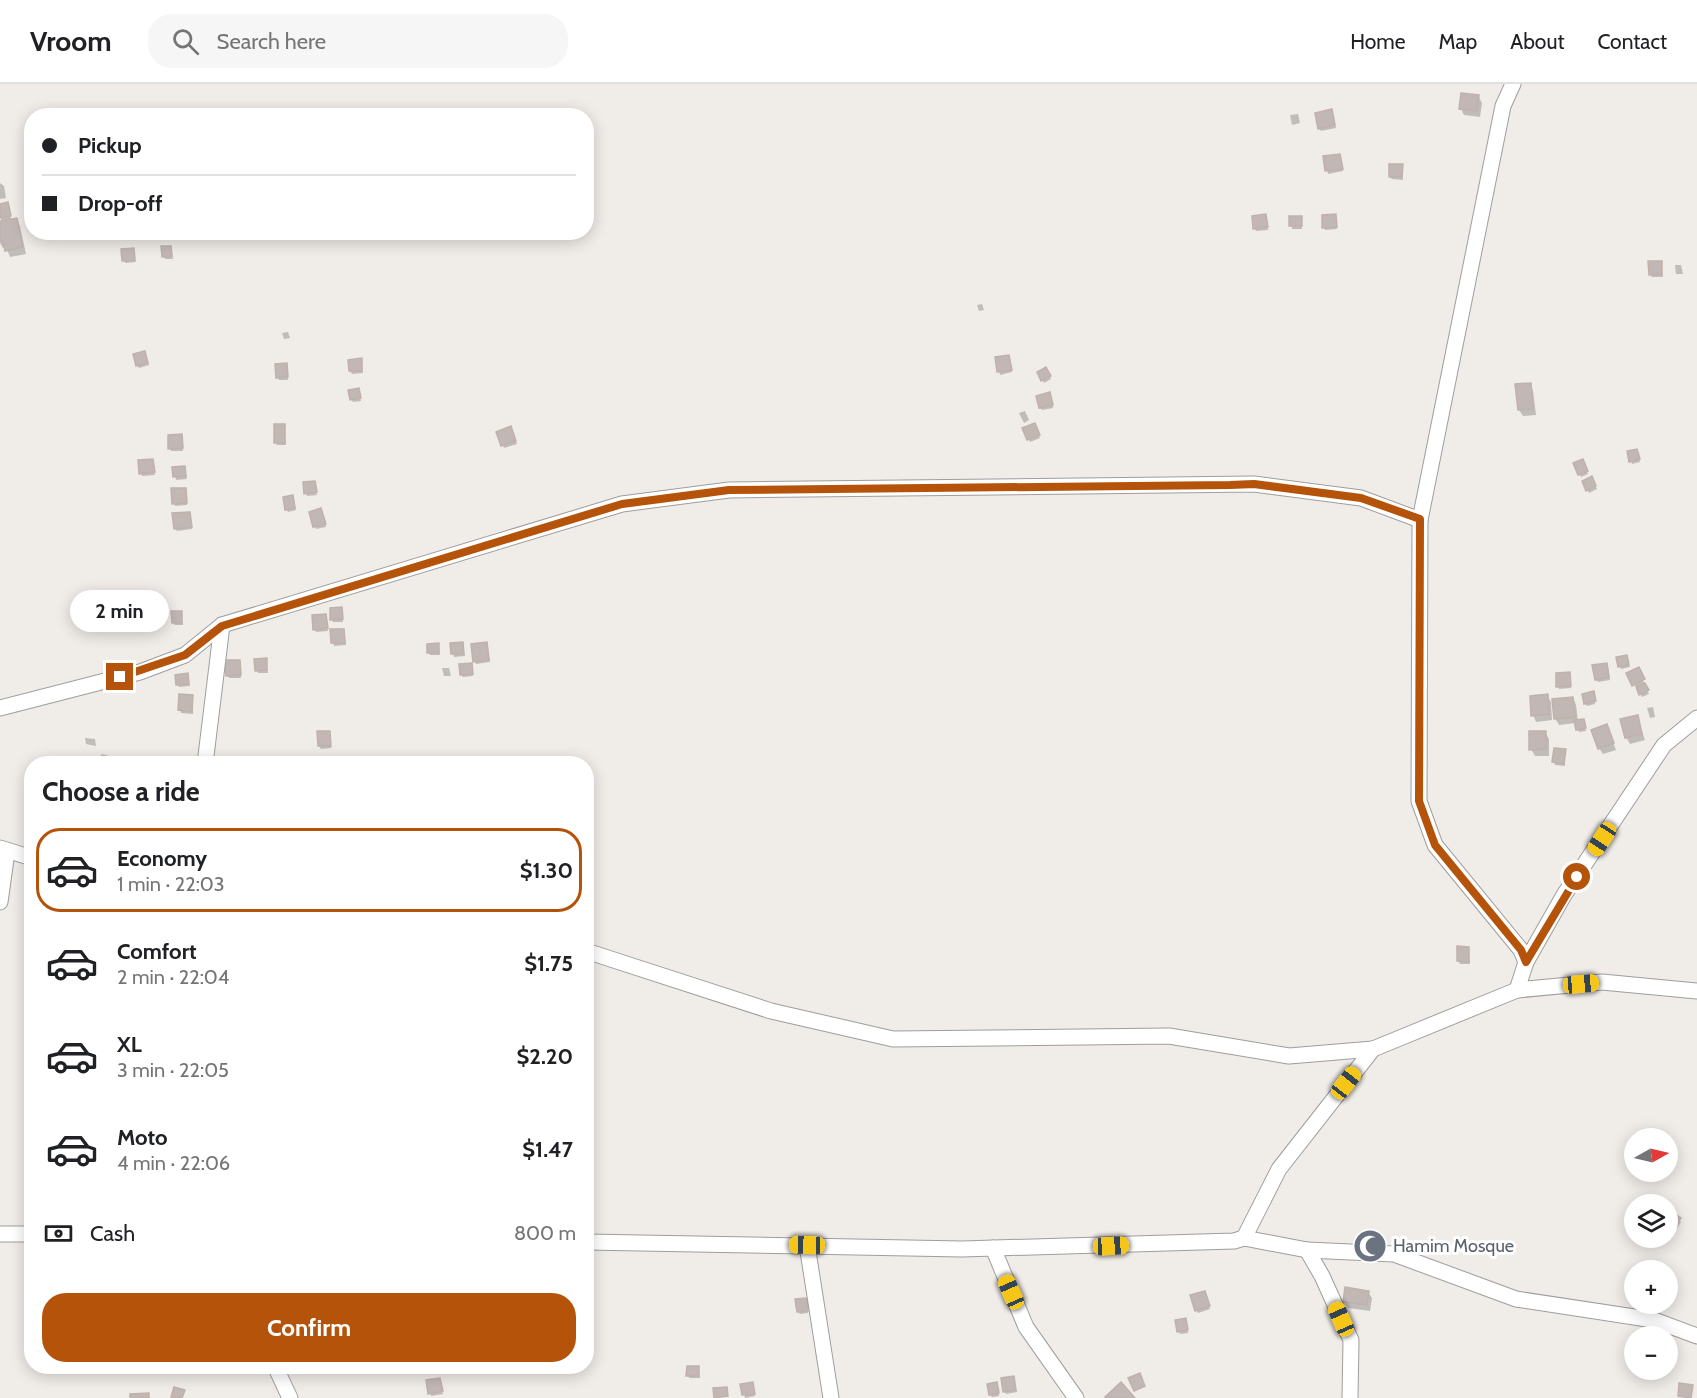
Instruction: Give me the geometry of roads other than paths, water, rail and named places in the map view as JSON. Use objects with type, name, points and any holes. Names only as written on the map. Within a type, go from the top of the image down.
[{"type":"street","points":[[1513,84],[1503,105],[1420,519],[1419,801],[1435,845],[1521,950],[1526,962]]},
{"type":"street","points":[[0,708],[140,672],[185,655],[222,626],[622,504],[729,490],[1254,484],[1361,498],[1420,519]]},
{"type":"street","points":[[206,756],[222,626]]},
{"type":"street","points":[[1517,990],[1526,962],[1564,895],[1664,745],[1697,718]]},
{"type":"street","points":[[0,902],[4,850],[24,856]]},
{"type":"street","points":[[594,954],[771,1011],[893,1039],[1168,1036],[1289,1056],[1373,1049],[1517,990],[1602,982],[1697,991]]},
{"type":"street","points":[[1244,1238],[1279,1169],[1373,1049]]},
{"type":"street","points":[[0,1234],[24,1234]]},
{"type":"street","points":[[594,1242],[993,1248],[1234,1241],[1244,1238],[1307,1250],[1394,1254],[1516,1299],[1654,1320],[1697,1336]]},
{"type":"street","points":[[807,1245],[831,1398]]},
{"type":"street","points":[[993,1248],[1026,1327],[1076,1398]]},
{"type":"street","points":[[1307,1250],[1322,1276],[1351,1340],[1350,1398]]},
{"type":"street","points":[[279,1374],[290,1398]]},
{"type":"place","name":"Hamim Mosque","points":[[1370,1246]]}]
